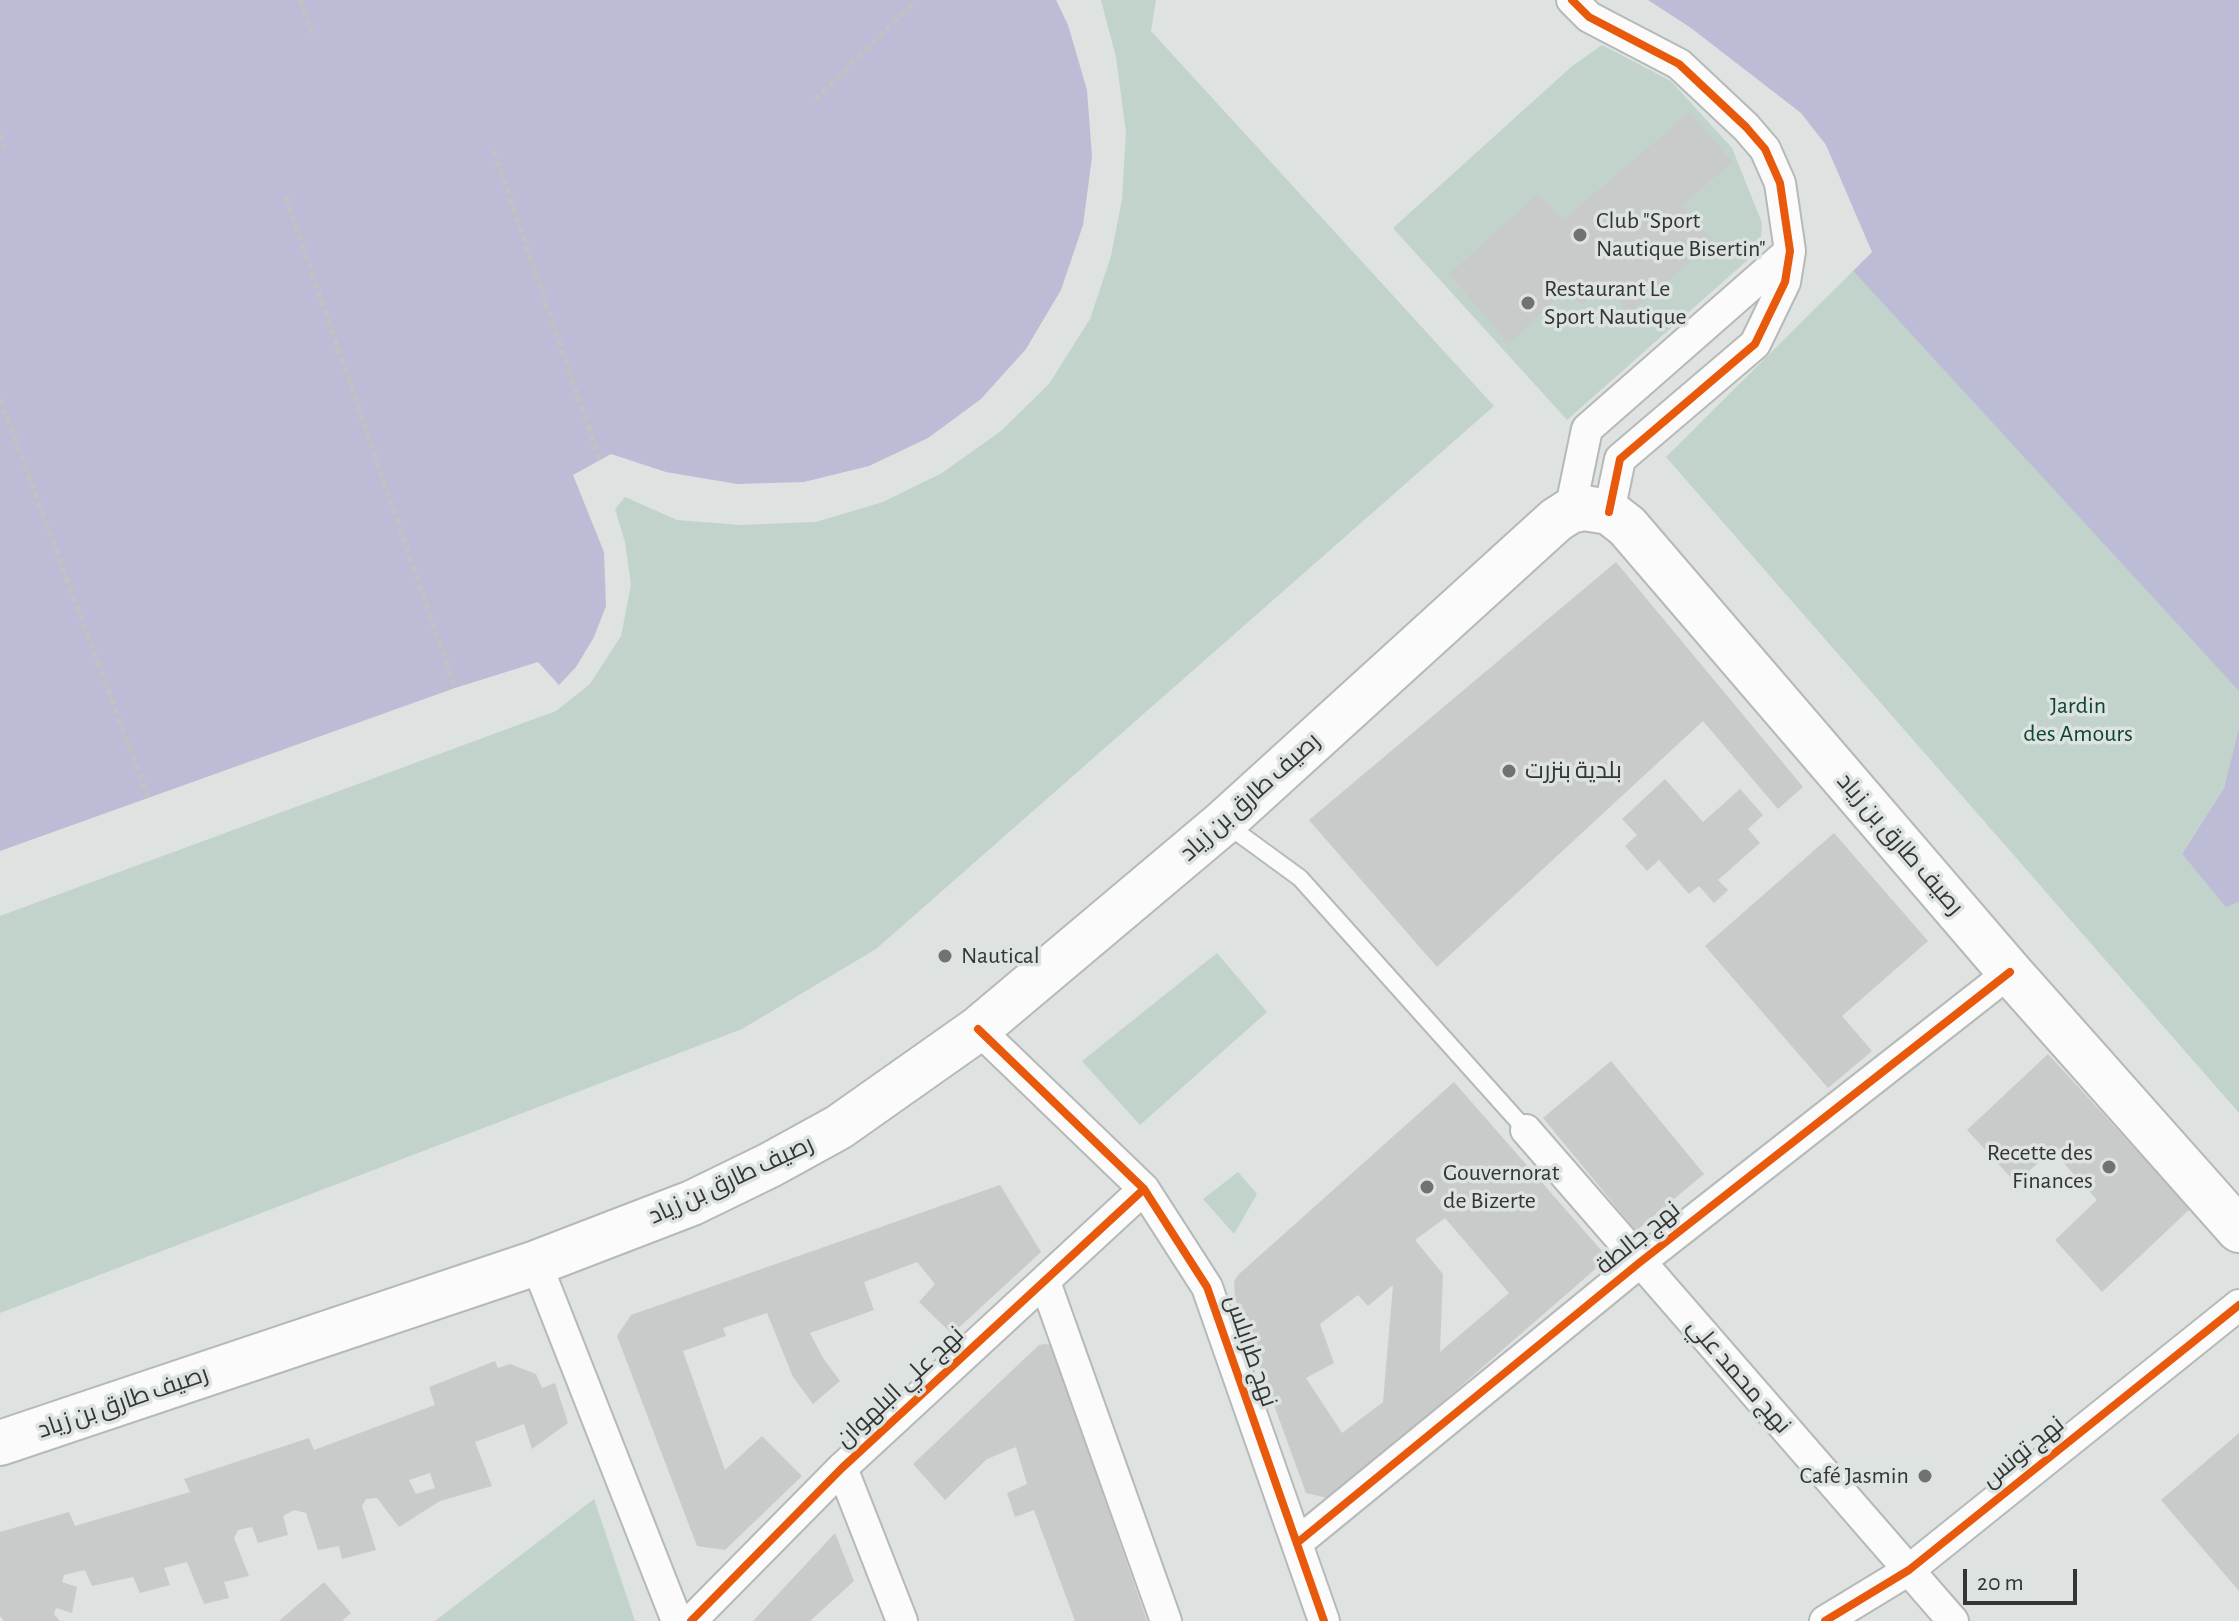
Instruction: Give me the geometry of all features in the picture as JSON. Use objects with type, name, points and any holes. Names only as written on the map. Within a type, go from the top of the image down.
[{"type":"main road","name":"رصيف طارق بن زياد","points":[[0,1443],[536,1263],[692,1203],[839,1127],[978,1029],[1224,822],[1556,520],[1589,512],[1627,526],[2010,972],[2239,1230]]},
{"type":"street","points":[[1572,0],[1589,17],[1679,64],[1746,127],[1765,149],[1780,183],[1790,251],[1785,282],[1755,344],[1620,459],[1589,512]]},
{"type":"street","points":[[1589,512],[1587,429],[1790,251]]},
{"type":"street","name":"نهج جالطة","points":[[1297,1543],[1639,1263],[2010,972]]},
{"type":"street","name":"نهج طرابلس","points":[[978,1029],[1144,1189],[1207,1287],[1324,1621]]},
{"type":"street","name":"نهج محمد علي","points":[[1526,1130],[1953,1621]]},
{"type":"street","name":"نهج علي البلهوان","points":[[691,1621],[842,1468],[1144,1189]]},
{"type":"street","points":[[536,1263],[677,1621]]},
{"type":"street","points":[[1045,1282],[1166,1621]]},
{"type":"street","name":"نهج تونس","points":[[1825,1621],[1909,1570],[2239,1305]]},
{"type":"street","points":[[842,1468],[902,1621]]},
{"type":"lane","points":[[1224,822],[1300,878],[1526,1130]]},
{"type":"path","points":[[300,0],[313,35]]},
{"type":"path","points":[[815,100],[916,0]]},
{"type":"path","points":[[0,135],[5,148]]},
{"type":"path","points":[[494,151],[600,461]]},
{"type":"path","points":[[286,197],[455,688]]},
{"type":"path","points":[[0,399],[148,797]]},
{"type":"green space","points":[[1101,0],[1156,0],[1151,31],[1494,406],[876,949],[742,1029],[0,1313],[0,916],[556,711],[590,684],[621,636],[631,585],[625,542],[615,509],[625,497],[677,520],[740,525],[816,522],[883,502],[942,473],[1001,431],[1049,384],[1090,319],[1111,256],[1122,199],[1126,132],[1116,57]]},
{"type":"green space","name":"Club \"Sport Nautique Bisertin\"","points":[[1602,45],[1671,81],[1732,148],[1762,223],[1761,241],[1752,256],[1567,420],[1393,228],[1571,67]]},
{"type":"green space","name":"Jardin des Amours","points":[[1853,271],[2239,690],[2239,727],[2224,788],[2182,854],[2226,906],[2239,902],[2239,1113],[1666,457]]},
{"type":"green space","points":[[1217,953],[1267,1012],[1140,1125],[1082,1061]]},
{"type":"green space","points":[[1238,1172],[1257,1194],[1234,1234],[1203,1199]]},
{"type":"green space","points":[[594,1499],[635,1621],[435,1621]]},
{"type":"water","points":[[0,0],[1056,0],[1068,25],[1087,90],[1092,157],[1083,225],[1061,290],[1026,349],[981,399],[928,438],[869,466],[804,482],[737,484],[666,472],[611,454],[573,475],[604,552],[606,606],[594,637],[576,667],[559,685],[538,662],[455,688],[0,851]]},
{"type":"water","points":[[1648,0],[2239,0],[2239,691],[1853,271],[1872,252],[1826,145],[1801,113],[1691,28]]},
{"type":"water","points":[[2239,727],[2239,902],[2226,907],[2182,854],[2224,788]]},
{"type":"building","points":[[1690,112],[1732,162],[1683,205],[1713,242],[1630,313],[1605,283],[1581,305],[1567,289],[1509,344],[1449,274],[1538,194],[1563,220]]},
{"type":"building","name":"بلدية بنزرت","points":[[1616,562],[1803,787],[1778,809],[1703,721],[1437,967],[1309,820]]},
{"type":"building","points":[[1665,779],[1703,822],[1740,789],[1763,815],[1748,829],[1760,843],[1718,880],[1728,890],[1714,903],[1699,886],[1689,894],[1659,860],[1647,871],[1625,846],[1637,835],[1622,819]]},
{"type":"building","points":[[1834,833],[1928,941],[1842,1016],[1872,1051],[1828,1088],[1705,946]]},
{"type":"building","name":"Recette des Finances","points":[[2048,1054],[2190,1209],[2102,1292],[2055,1240],[2097,1200],[2052,1150],[2016,1183],[1967,1130]]},
{"type":"building","points":[[1611,1061],[1704,1174],[1636,1231],[1543,1118]]},
{"type":"building","points":[[1454,1082],[1608,1258],[1331,1499],[1306,1493],[1235,1298],[1234,1282],[1238,1275]],"holes":[[[1445,1218],[1509,1293],[1440,1352],[1443,1274],[1415,1240]],[[1393,1285],[1383,1402],[1342,1433],[1306,1378],[1334,1363],[1320,1324],[1358,1295],[1368,1306]]]},
{"type":"building","points":[[1000,1185],[1041,1252],[952,1334],[919,1302],[935,1284],[917,1262],[864,1282],[874,1310],[810,1333],[840,1381],[813,1404],[793,1377],[767,1313],[723,1328],[726,1336],[683,1351],[725,1470],[762,1436],[802,1476],[725,1550],[697,1546],[617,1336],[631,1315]]},
{"type":"building","points":[[1039,1345],[1051,1345],[1147,1621],[1075,1621],[1034,1510],[1015,1517],[1007,1493],[1027,1484],[1016,1447],[987,1459],[945,1500],[913,1464]]},
{"type":"building","points":[[495,1361],[498,1368],[510,1364],[536,1374],[542,1388],[555,1383],[568,1423],[532,1449],[524,1424],[475,1442],[492,1486],[440,1501],[399,1527],[377,1498],[366,1499],[362,1506],[376,1550],[342,1559],[339,1546],[318,1550],[306,1513],[294,1510],[283,1516],[288,1535],[258,1543],[252,1527],[238,1530],[234,1538],[249,1576],[224,1582],[229,1598],[204,1604],[187,1562],[164,1568],[170,1585],[140,1593],[133,1577],[92,1586],[85,1570],[64,1575],[62,1582],[77,1587],[72,1613],[56,1608],[54,1614],[60,1621],[4,1621],[0,1616],[0,1532],[69,1512],[75,1526],[190,1492],[184,1479],[309,1438],[314,1450],[435,1405],[429,1387]],"holes":[[[430,1473],[435,1488],[416,1494],[409,1480]]]},
{"type":"building","points":[[2239,1433],[2239,1591],[2161,1500]]},
{"type":"building","points":[[835,1533],[854,1581],[810,1621],[753,1621]]},
{"type":"building","points":[[324,1582],[351,1613],[342,1621],[279,1621]]},
{"type":"cycle path","points":[[1572,0],[1589,17],[1679,64],[1746,127],[1765,149],[1780,183],[1790,251],[1785,282],[1755,344],[1620,459],[1609,512]]},
{"type":"cycle path","points":[[1297,1543],[1639,1263],[2010,972]]},
{"type":"cycle path","points":[[978,1029],[1144,1189],[1207,1287],[1324,1621]]},
{"type":"cycle path","points":[[691,1621],[842,1468],[1144,1189]]},
{"type":"cycle path","points":[[1825,1621],[1909,1570],[2239,1305]]},
{"type":"place","name":"Club \"Sport Nautique Bisertin\"","points":[[1580,235]]},
{"type":"place","name":"Restaurant Le Sport Nautique","points":[[1528,303]]},
{"type":"place","name":"بلدية بنزرت","points":[[1509,771]]},
{"type":"place","name":"Nautical","points":[[945,956]]},
{"type":"place","name":"Recette des Finances","points":[[2109,1167]]},
{"type":"place","name":"Gouvernorat de Bizerte","points":[[1427,1187]]},
{"type":"place","name":"Café Jasmin","points":[[1925,1476]]}]
